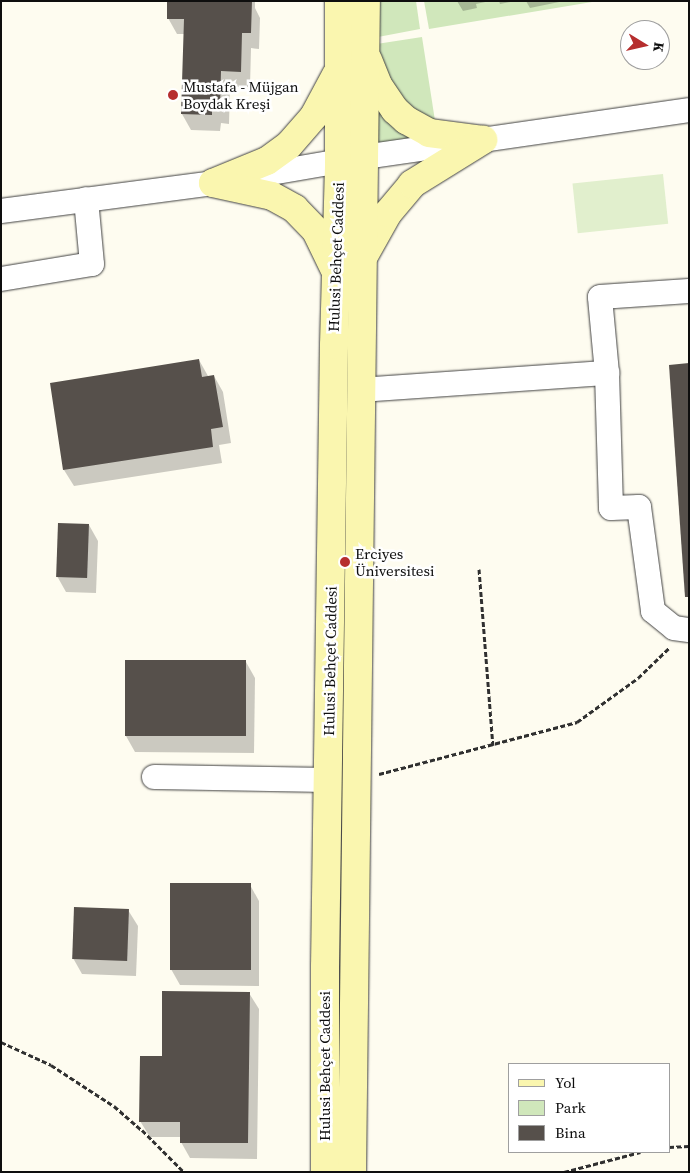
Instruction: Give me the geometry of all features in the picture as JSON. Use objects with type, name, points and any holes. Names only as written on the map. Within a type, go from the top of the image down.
[{"type":"street","name":"Hulusi Behçet Caddesi","points":[[339,1],[339,69],[363,260],[352,1172]]},
{"type":"street","name":"Hulusi Behçet Caddesi","points":[[326,1172],[325,977],[336,272],[365,51],[366,1]]},
{"type":"street","points":[[365,51],[378,85],[395,110],[406,120],[429,133],[483,140]]},
{"type":"street","points":[[213,183],[268,160],[289,145],[314,116],[339,69]]},
{"type":"street","points":[[1,211],[213,183],[351,160],[689,110]]},
{"type":"street","points":[[363,260],[378,228],[412,184],[483,140]]},
{"type":"street","points":[[213,183],[272,196],[295,209],[316,231],[336,272]]},
{"type":"street","points":[[1,279],[92,264],[86,199]]},
{"type":"street","points":[[686,630],[666,623],[653,611],[639,507],[611,508],[607,373],[600,297],[689,291]]},
{"type":"street","points":[[361,390],[607,373]]},
{"type":"street","points":[[154,777],[328,780]]},
{"type":"path","points":[[479,569],[492,745]]},
{"type":"path","points":[[356,779],[577,722],[612,699],[651,667],[686,630]]},
{"type":"path","points":[[1,1042],[51,1065],[114,1106],[168,1154],[184,1172]]},
{"type":"path","points":[[670,1147],[689,1146]]},
{"type":"path","points":[[564,1172],[636,1153]]},
{"type":"green space","points":[[358,1],[416,1],[420,29],[357,41]]},
{"type":"green space","points":[[424,1],[598,1],[429,29]]},
{"type":"green space","points":[[422,37],[438,140],[388,148],[370,142],[357,47]]},
{"type":"green space","points":[[663,174],[668,224],[578,233],[572,184]]},
{"type":"building","points":[[167,1],[252,1],[251,33],[242,33],[241,72],[221,71],[220,108],[212,108],[212,115],[181,114],[184,19],[167,19]]},
{"type":"building","points":[[199,359],[202,377],[214,375],[223,427],[211,429],[213,447],[63,470],[50,383]]},
{"type":"building","points":[[689,363],[689,597],[685,597],[669,365]]},
{"type":"building","points":[[58,523],[89,524],[87,578],[56,577]]},
{"type":"building","points":[[125,660],[246,660],[246,736],[125,736]]},
{"type":"building","points":[[170,883],[251,883],[251,970],[170,970]]},
{"type":"building","points":[[74,907],[129,909],[127,961],[72,959]]},
{"type":"building","points":[[162,991],[250,992],[248,1143],[180,1143],[180,1122],[139,1122],[140,1056],[162,1056]]},
{"type":"place","name":"Mustafa - Müjgan Boydak Kreşi","points":[[173,95]]},
{"type":"place","name":"Erciyes Üniversitesi","points":[[345,562]]}]
